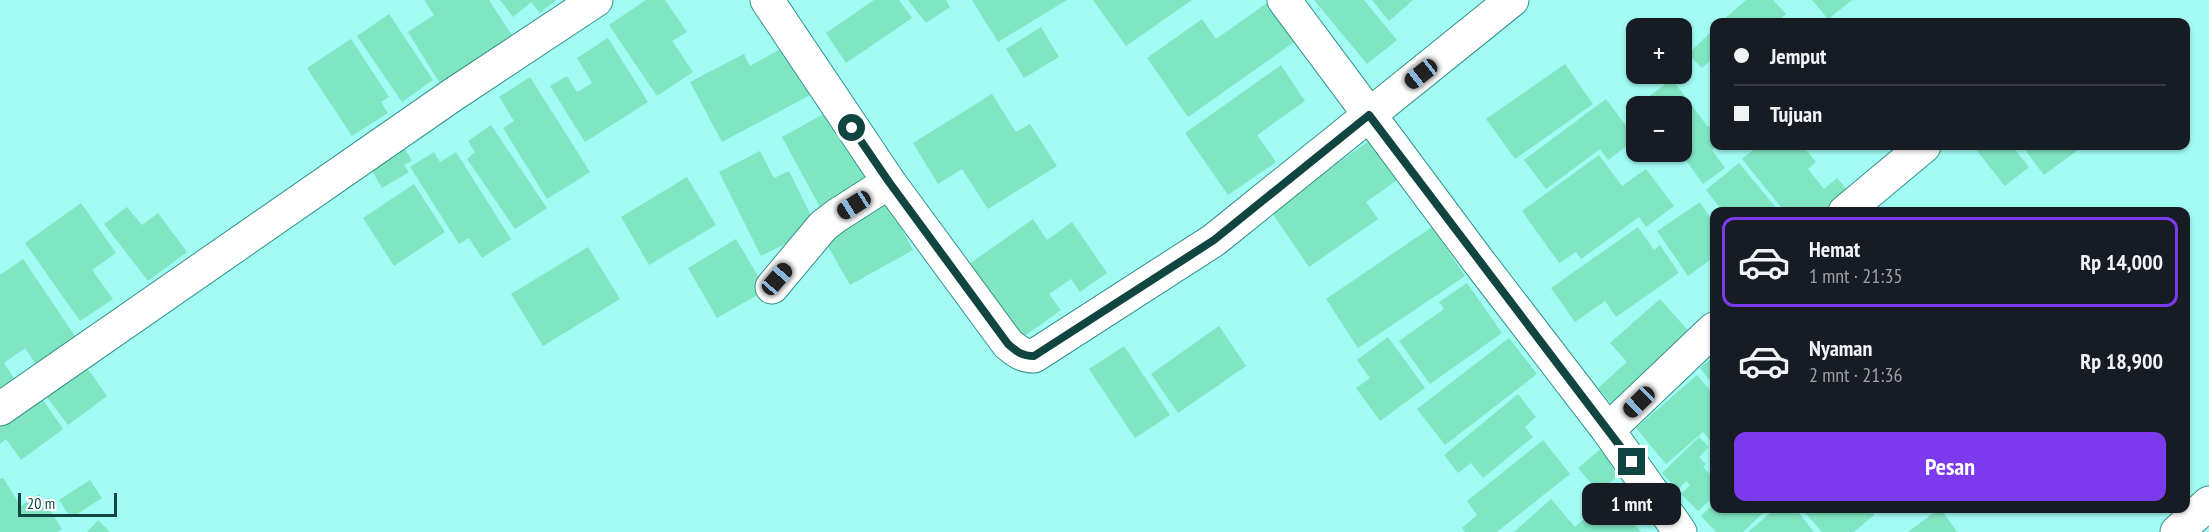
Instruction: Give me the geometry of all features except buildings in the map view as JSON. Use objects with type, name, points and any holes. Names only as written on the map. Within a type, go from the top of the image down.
[{"type":"street","points":[[0,409],[444,101],[596,0]]},
{"type":"street","points":[[767,0],[889,182],[1008,344],[1026,356],[1034,356],[1214,240],[1512,0]]},
{"type":"street","points":[[1284,0],[1608,430],[1680,532]]},
{"type":"street","points":[[1851,207],[1919,150]]},
{"type":"street","points":[[772,287],[824,226],[889,182]]},
{"type":"street","points":[[1608,430],[1710,333]]},
{"type":"street","points":[[2177,532],[2209,504]]},
{"type":"route","points":[[852,128],[1008,344],[1019,353],[1034,356],[1214,240],[1369,115],[1632,462]]}]
